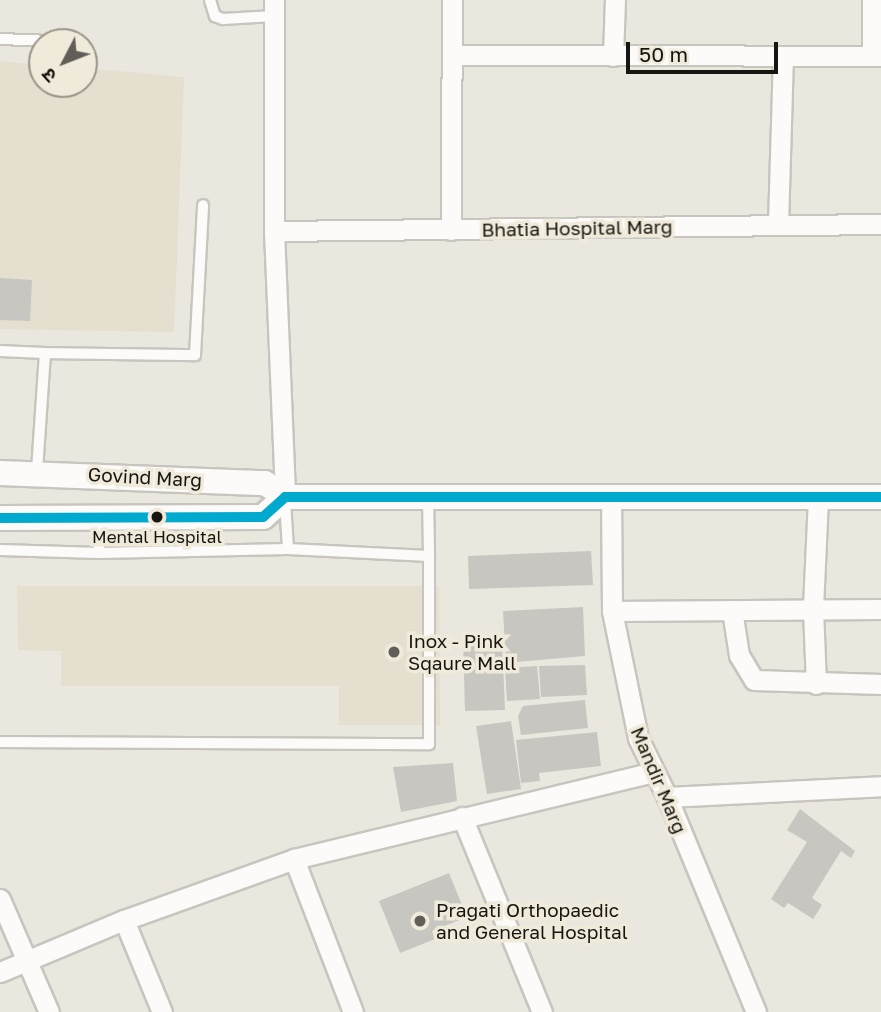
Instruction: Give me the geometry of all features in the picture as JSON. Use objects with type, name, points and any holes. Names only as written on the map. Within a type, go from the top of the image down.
[{"type":"street","points":[[452,0],[452,230]]},
{"type":"street","points":[[613,55],[615,0]]},
{"type":"street","points":[[452,55],[877,56],[872,0]]},
{"type":"street","points":[[274,8],[274,231],[285,497]]},
{"type":"street","points":[[778,224],[783,56]]},
{"type":"street","name":"Bhatia Hospital Marg","points":[[274,231],[881,224]]},
{"type":"street","name":"Govind Marg","points":[[0,472],[37,471],[265,483],[285,497],[611,494],[881,497]]},
{"type":"street","name":"Mandir Marg","points":[[611,494],[612,611],[638,738],[667,797],[757,1012]]},
{"type":"street","name":"Govind Marg","points":[[0,519],[263,517],[285,497]]},
{"type":"street","points":[[816,684],[813,608],[818,498]]},
{"type":"street","points":[[612,611],[881,609]]},
{"type":"street","points":[[732,610],[740,655],[754,680],[881,684]]},
{"type":"street","points":[[0,972],[124,920],[294,859],[654,772]]},
{"type":"street","points":[[667,797],[881,786]]},
{"type":"street","points":[[462,817],[542,1012]]},
{"type":"street","points":[[294,859],[354,1012]]},
{"type":"street","points":[[0,899],[49,1012]]},
{"type":"street","points":[[124,920],[162,1012]]},
{"type":"lane","points":[[210,0],[215,16],[223,19],[274,8]]},
{"type":"lane","points":[[0,39],[28,40]]},
{"type":"lane","points":[[0,351],[195,355],[203,205]]},
{"type":"lane","points":[[37,471],[46,353]]},
{"type":"lane","points":[[0,742],[429,744],[428,495]]},
{"type":"lane","points":[[285,497],[288,549]]},
{"type":"lane","points":[[99,518],[99,553]]},
{"type":"lane","points":[[0,550],[99,553],[288,549],[429,556]]},
{"type":"shaded area","points":[[0,61],[28,64],[28,98],[98,98],[98,69],[184,77],[174,332],[0,329]]},
{"type":"shaded area","points":[[17,586],[439,586],[440,725],[339,725],[339,686],[61,686],[61,651],[18,650]]},
{"type":"building","points":[[0,278],[32,280],[30,321],[0,320]]},
{"type":"building","points":[[591,551],[593,585],[469,589],[468,556]]},
{"type":"building","points":[[583,607],[585,656],[506,663],[503,611]]},
{"type":"building","points":[[502,638],[505,710],[465,711],[463,640]]},
{"type":"building","points":[[585,665],[587,695],[541,697],[539,666]]},
{"type":"building","points":[[537,666],[540,699],[507,701],[505,668]]},
{"type":"building","points":[[585,700],[588,728],[521,735],[518,716],[523,706]]},
{"type":"building","points":[[511,721],[521,789],[487,794],[476,726]]},
{"type":"building","points":[[597,732],[601,766],[539,773],[540,781],[521,783],[516,740]]},
{"type":"building","points":[[453,763],[457,801],[401,812],[393,767]]},
{"type":"building","points":[[800,809],[855,851],[851,858],[841,851],[812,898],[822,905],[813,919],[788,903],[784,908],[771,899],[807,842],[787,830]]},
{"type":"building","points":[[449,873],[467,917],[432,931],[435,939],[400,953],[379,901]]},
{"type":"transit line","points":[[0,518],[263,517],[285,497],[881,497]]},
{"type":"place","name":"Mental Hospital","points":[[157,517]]},
{"type":"place","name":"Inox - Pink Sqaure Mall","points":[[394,652]]},
{"type":"place","name":"Pragati Orthopaedic and General Hospital","points":[[420,921]]}]
